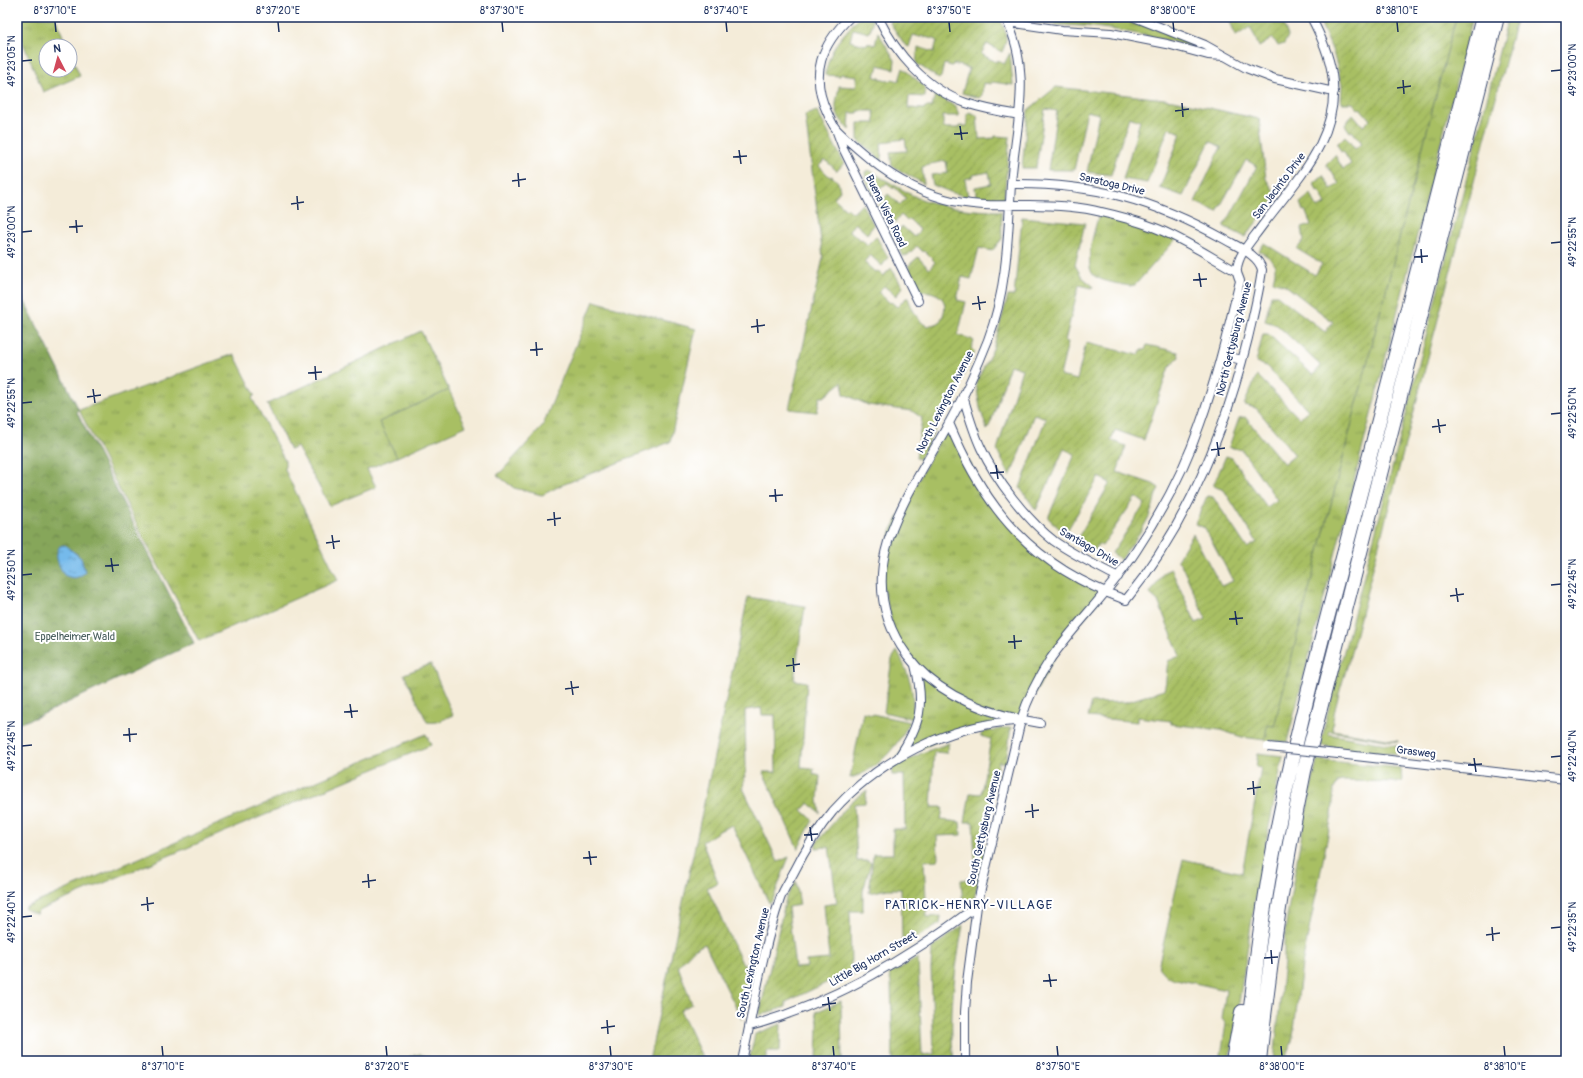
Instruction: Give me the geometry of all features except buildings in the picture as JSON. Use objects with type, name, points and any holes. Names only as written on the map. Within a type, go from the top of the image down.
[{"type":"highway","points":[[1245,1061],[1254,976],[1274,844],[1301,723],[1483,17]]},
{"type":"highway","points":[[1259,1061],[1277,912],[1306,764],[1498,17]]},
{"type":"highway","points":[[1233,1061],[1244,998],[1254,976]]},
{"type":"highway","points":[[1266,997],[1268,1032],[1266,1061]]},
{"type":"street","points":[[850,17],[836,32],[821,58],[819,71],[820,92],[822,102],[836,129],[870,160],[902,181],[922,191],[946,199],[969,203],[1011,206],[1063,206],[1100,211],[1128,219],[1177,238],[1236,271]]},
{"type":"street","points":[[878,17],[885,32],[896,49],[910,66],[928,82],[965,103],[991,110],[1020,114]]},
{"type":"street","points":[[1134,17],[1205,45],[1246,68],[1275,79],[1334,92]]},
{"type":"street","name":"San Jacinto Drive","points":[[1245,251],[1304,172],[1315,155],[1331,120],[1334,92],[1332,72],[1317,28],[1311,17]]},
{"type":"street","points":[[1007,20],[1062,30],[1111,33],[1167,44],[1208,55],[1224,56]]},
{"type":"street","name":"North Lexington Avenue","points":[[1007,20],[1015,43],[1020,67],[1022,94],[1011,184],[1011,206],[1006,261],[999,303],[988,338],[963,396],[897,515],[886,552],[881,579],[884,607],[889,621],[902,648],[915,664],[933,682],[957,697],[990,711],[1021,720]]},
{"type":"street","name":"Buena Vista Road","points":[[836,129],[843,148],[918,301]]},
{"type":"street","name":"Saratoga Drive","points":[[1011,184],[1040,184],[1076,187],[1133,198],[1166,210],[1202,227],[1245,251]]},
{"type":"street","name":"North Gettysburg Avenue","points":[[1021,720],[1027,701],[1041,672],[1061,645],[1106,593],[1136,551],[1166,502],[1190,452],[1222,355],[1240,281],[1236,271],[1239,261],[1245,251],[1258,261],[1262,270],[1242,360],[1222,428],[1207,465],[1186,507],[1157,557],[1126,600],[1106,593]]},
{"type":"street","points":[[1222,355],[1242,360]]},
{"type":"street","name":"Santiago Drive","points":[[963,396],[972,426],[988,461],[1030,520],[1043,532],[1066,548],[1118,577]]},
{"type":"street","points":[[949,423],[967,462],[980,485],[1005,520],[1016,532],[1046,559],[1106,593]]},
{"type":"street","name":"North Lexington Avenue","points":[[897,759],[909,741],[917,723],[920,710],[920,687],[915,664]]},
{"type":"street","points":[[1021,720],[1040,723]]},
{"type":"street","name":"South Lexington Avenue","points":[[742,1061],[765,951],[781,897],[804,852],[833,811],[846,797],[877,772],[897,759],[930,743],[966,730],[1000,722],[1021,720]]},
{"type":"street","name":"South Gettysburg Avenue","points":[[965,1061],[966,989],[977,906],[1021,720]]},
{"type":"street","name":"Grasweg","points":[[1266,746],[1566,780]]},
{"type":"street","name":"Little Big Horn Street","points":[[750,1026],[829,996],[865,979],[952,925],[977,906]]},
{"type":"green space","points":[[17,17],[55,17],[64,38],[38,38],[38,78],[75,78],[43,92],[17,28]]},
{"type":"green space","points":[[859,17],[871,17],[871,29],[869,33],[853,29],[850,41],[866,45],[867,43],[875,45],[878,32],[895,60],[894,69],[878,65],[875,77],[891,81],[892,79],[899,81],[903,68],[925,87],[925,97],[909,96],[908,108],[924,109],[925,107],[932,107],[935,94],[956,107],[959,116],[943,116],[943,128],[959,128],[959,126],[967,126],[967,114],[969,112],[977,115],[979,139],[995,138],[995,136],[1010,137],[1004,198],[976,197],[975,187],[991,184],[989,172],[973,175],[973,177],[965,179],[968,197],[933,185],[931,175],[948,173],[946,161],[922,167],[924,184],[892,166],[890,152],[907,151],[905,139],[881,143],[882,161],[858,140],[858,123],[875,123],[874,111],[858,111],[858,113],[850,113],[849,130],[844,124],[836,110],[836,100],[839,86],[856,87],[857,76],[841,74],[840,76],[825,75],[833,49],[841,37]]},
{"type":"green space","points":[[892,17],[971,17],[988,24],[992,17],[999,17],[1006,34],[1002,52],[987,44],[981,54],[996,62],[997,60],[1004,64],[1010,53],[1013,85],[992,82],[991,84],[983,83],[982,95],[979,98],[962,93],[969,68],[953,64],[952,66],[944,64],[941,77],[939,79],[916,63],[918,47],[934,52],[937,40],[913,35],[909,47],[905,45],[890,23]]},
{"type":"green space","points":[[1016,17],[1121,17],[1166,32],[1210,52],[1124,31],[1095,27],[1045,24]]},
{"type":"green space","points":[[1228,17],[1270,17],[1269,20],[1284,25],[1288,36],[1284,44],[1278,46],[1273,38],[1259,47],[1250,27],[1236,36]]},
{"type":"green space","points":[[1318,17],[1456,17],[1274,726],[1267,725],[1265,740],[1242,737],[1220,730],[1171,724],[1171,721],[1137,717],[1137,722],[1088,717],[1091,706],[1090,703],[1126,702],[1164,690],[1168,661],[1180,656],[1158,601],[1150,594],[1164,572],[1171,569],[1196,623],[1206,619],[1181,564],[1177,560],[1193,534],[1221,586],[1233,581],[1205,528],[1195,524],[1207,496],[1213,497],[1247,548],[1257,542],[1224,490],[1213,486],[1226,456],[1232,458],[1267,507],[1277,500],[1242,450],[1229,447],[1239,418],[1245,417],[1284,464],[1295,455],[1256,408],[1244,405],[1257,375],[1299,418],[1308,410],[1266,366],[1256,362],[1263,334],[1268,334],[1313,375],[1321,366],[1277,325],[1265,321],[1271,295],[1277,295],[1325,332],[1333,322],[1285,285],[1273,281],[1275,270],[1274,263],[1259,251],[1264,243],[1315,275],[1322,264],[1297,249],[1304,240],[1302,228],[1311,225],[1305,210],[1303,211],[1300,203],[1311,194],[1317,208],[1326,204],[1319,190],[1317,191],[1314,183],[1323,175],[1331,189],[1339,184],[1326,164],[1335,155],[1343,169],[1351,164],[1343,151],[1341,152],[1337,144],[1345,136],[1355,149],[1362,143],[1345,125],[1353,114],[1363,126],[1370,120],[1360,108],[1358,109],[1353,103],[1341,103],[1342,85],[1333,52]]},
{"type":"green space","points":[[1456,17],[1473,17],[1287,742],[1265,740],[1267,725],[1274,726]]},
{"type":"green space","points":[[1508,17],[1517,17],[1332,725],[1333,730],[1398,742],[1329,731],[1328,734],[1398,746],[1399,754],[1321,746],[1326,719]]},
{"type":"green space","points":[[1056,87],[1173,100],[1259,119],[1266,179],[1277,196],[1245,237],[1223,226],[1229,218],[1257,166],[1246,160],[1217,212],[1195,202],[1221,147],[1210,141],[1183,196],[1160,188],[1181,133],[1169,128],[1147,183],[1123,179],[1140,121],[1129,117],[1111,175],[1087,172],[1099,114],[1087,111],[1074,170],[1048,170],[1057,111],[1045,109],[1036,168],[1022,168],[1028,110]]},
{"type":"green space","points":[[817,111],[844,163],[837,171],[825,160],[819,166],[830,177],[832,176],[838,182],[840,191],[834,198],[853,213],[862,204],[874,225],[867,234],[855,223],[849,230],[860,240],[862,239],[867,245],[876,236],[888,257],[882,266],[870,255],[864,262],[875,272],[877,271],[883,276],[891,268],[903,287],[896,296],[884,286],[878,292],[897,307],[906,298],[908,298],[917,318],[923,324],[927,326],[939,323],[945,309],[944,304],[942,299],[934,293],[919,291],[908,266],[918,257],[929,269],[935,262],[917,246],[908,255],[903,256],[895,237],[902,226],[914,237],[920,230],[909,219],[907,221],[901,215],[893,224],[887,223],[879,206],[888,194],[900,205],[906,198],[887,183],[874,194],[866,181],[865,172],[868,170],[871,171],[916,197],[936,204],[969,209],[1001,211],[1002,239],[992,251],[979,248],[971,279],[962,277],[957,300],[966,302],[958,335],[974,341],[971,348],[975,352],[920,459],[916,458],[922,418],[912,411],[868,405],[844,394],[842,382],[824,397],[820,397],[817,412],[789,409],[823,258],[805,115]]},
{"type":"green space","points":[[1100,211],[1177,238],[1135,285],[1130,286],[1108,282],[1096,277],[1092,272],[1090,265],[1091,246]]},
{"type":"green space","points":[[1022,217],[1085,223],[1075,265],[1082,277],[1093,286],[1092,288],[1079,285],[1065,341],[1068,342],[1060,376],[1077,380],[1086,343],[1139,355],[1141,350],[1145,350],[1147,345],[1178,352],[1179,357],[1169,367],[1144,440],[1115,430],[1111,440],[1126,446],[1117,472],[1153,484],[1159,488],[1146,522],[1121,560],[1112,553],[1145,504],[1136,497],[1102,546],[1098,544],[1094,553],[1076,541],[1110,483],[1099,477],[1068,529],[1063,532],[1048,518],[1075,454],[1064,449],[1036,510],[1020,488],[1046,418],[1034,414],[1010,476],[997,450],[1022,369],[1010,365],[987,430],[980,408],[976,383],[993,349],[1008,296],[1014,296]]},
{"type":"green space","name":"Eppelheimer Wald","points":[[17,286],[79,410],[77,412],[194,643],[37,717],[17,724]]},
{"type":"green space","points":[[594,301],[696,329],[670,442],[562,485],[542,495],[514,488],[497,475],[542,427]]},
{"type":"green space","points":[[421,331],[449,390],[379,422],[397,457],[367,469],[376,487],[330,506],[297,447],[290,450],[267,404]]},
{"type":"green space","points":[[234,354],[255,395],[252,398],[285,461],[285,470],[338,580],[199,641],[144,539],[79,410]]},
{"type":"green space","points":[[449,390],[466,426],[397,457],[379,422]]},
{"type":"green space","points":[[949,423],[981,486],[1029,545],[1106,593],[1061,645],[1021,720],[965,729],[897,759],[917,723],[917,675],[895,635],[881,579],[891,531]]},
{"type":"green space","points":[[1375,459],[1377,460],[1313,707],[1254,1061],[1251,1061],[1267,924],[1285,824],[1308,721]]},
{"type":"green space","points":[[748,597],[805,606],[794,680],[807,682],[801,768],[814,769],[813,774],[820,776],[818,800],[820,813],[809,803],[802,810],[813,820],[798,849],[763,772],[776,772],[775,715],[762,715],[761,708],[745,710],[746,768],[743,788],[778,862],[789,857],[773,900],[769,903],[732,825],[702,842],[718,882],[707,888],[743,965],[755,960],[742,1020],[705,944],[694,949],[678,966],[692,1004],[680,1010],[704,1061],[649,1061]]},
{"type":"green space","points":[[897,651],[905,667],[912,692],[912,719],[884,712],[892,659]]},
{"type":"green space","points":[[431,664],[453,715],[440,721],[427,722],[404,674]]},
{"type":"green space","points":[[863,712],[910,722],[893,748],[878,764],[860,775],[850,778]]},
{"type":"green space","points":[[1011,727],[1006,763],[999,762],[982,844],[987,846],[974,899],[963,906],[961,880],[976,878],[973,822],[965,822],[970,793],[981,794],[991,739],[980,736],[983,732]]},
{"type":"green space","points":[[426,734],[431,745],[40,910],[36,914],[24,908]]},
{"type":"green space","points":[[949,743],[946,753],[934,752],[931,807],[943,807],[941,820],[960,822],[961,835],[937,836],[938,860],[924,861],[927,917],[941,916],[940,924],[902,946],[901,889],[888,889],[869,893],[873,854],[893,854],[893,829],[905,829],[904,775],[892,775],[893,767],[922,753]]},
{"type":"green space","points":[[1258,753],[1283,756],[1256,893],[1230,1061],[1220,1061],[1226,1024],[1222,1019],[1226,990],[1167,977],[1158,967],[1183,859],[1242,873],[1261,768],[1256,767]]},
{"type":"green space","points":[[1317,760],[1401,768],[1402,782],[1342,781],[1338,782],[1334,789],[1332,815],[1302,965],[1293,1037],[1284,1061],[1274,1061],[1287,916]]},
{"type":"green space","points":[[867,790],[865,803],[854,804],[857,861],[868,861],[871,863],[863,891],[863,911],[850,911],[851,967],[864,967],[863,971],[848,978],[845,974],[786,1002],[786,1007],[759,1015],[786,898],[796,881],[800,905],[788,907],[795,968],[807,967],[806,961],[829,959],[824,905],[837,903],[829,847],[816,848],[816,843],[851,802]]},
{"type":"green space","points":[[963,925],[953,993],[952,1044],[954,1061],[893,1061],[891,983],[889,974],[918,958],[922,1055],[934,1054],[931,969],[932,948]]},
{"type":"green space","points":[[841,1001],[842,1061],[817,1061],[818,1023],[816,1012]]},
{"type":"green space","points":[[781,1024],[780,1051],[767,1051],[767,1061],[749,1061],[755,1034]]},
{"type":"green space","points":[[420,1054],[439,1061],[408,1061],[410,1056]]},
{"type":"water","points":[[65,545],[81,558],[85,572],[78,577],[73,578],[64,575],[59,564],[57,557],[58,550],[60,546]]},
{"type":"district","name":"PATRICK-HENRY-VILLAGE","points":[[969,905]]}]
